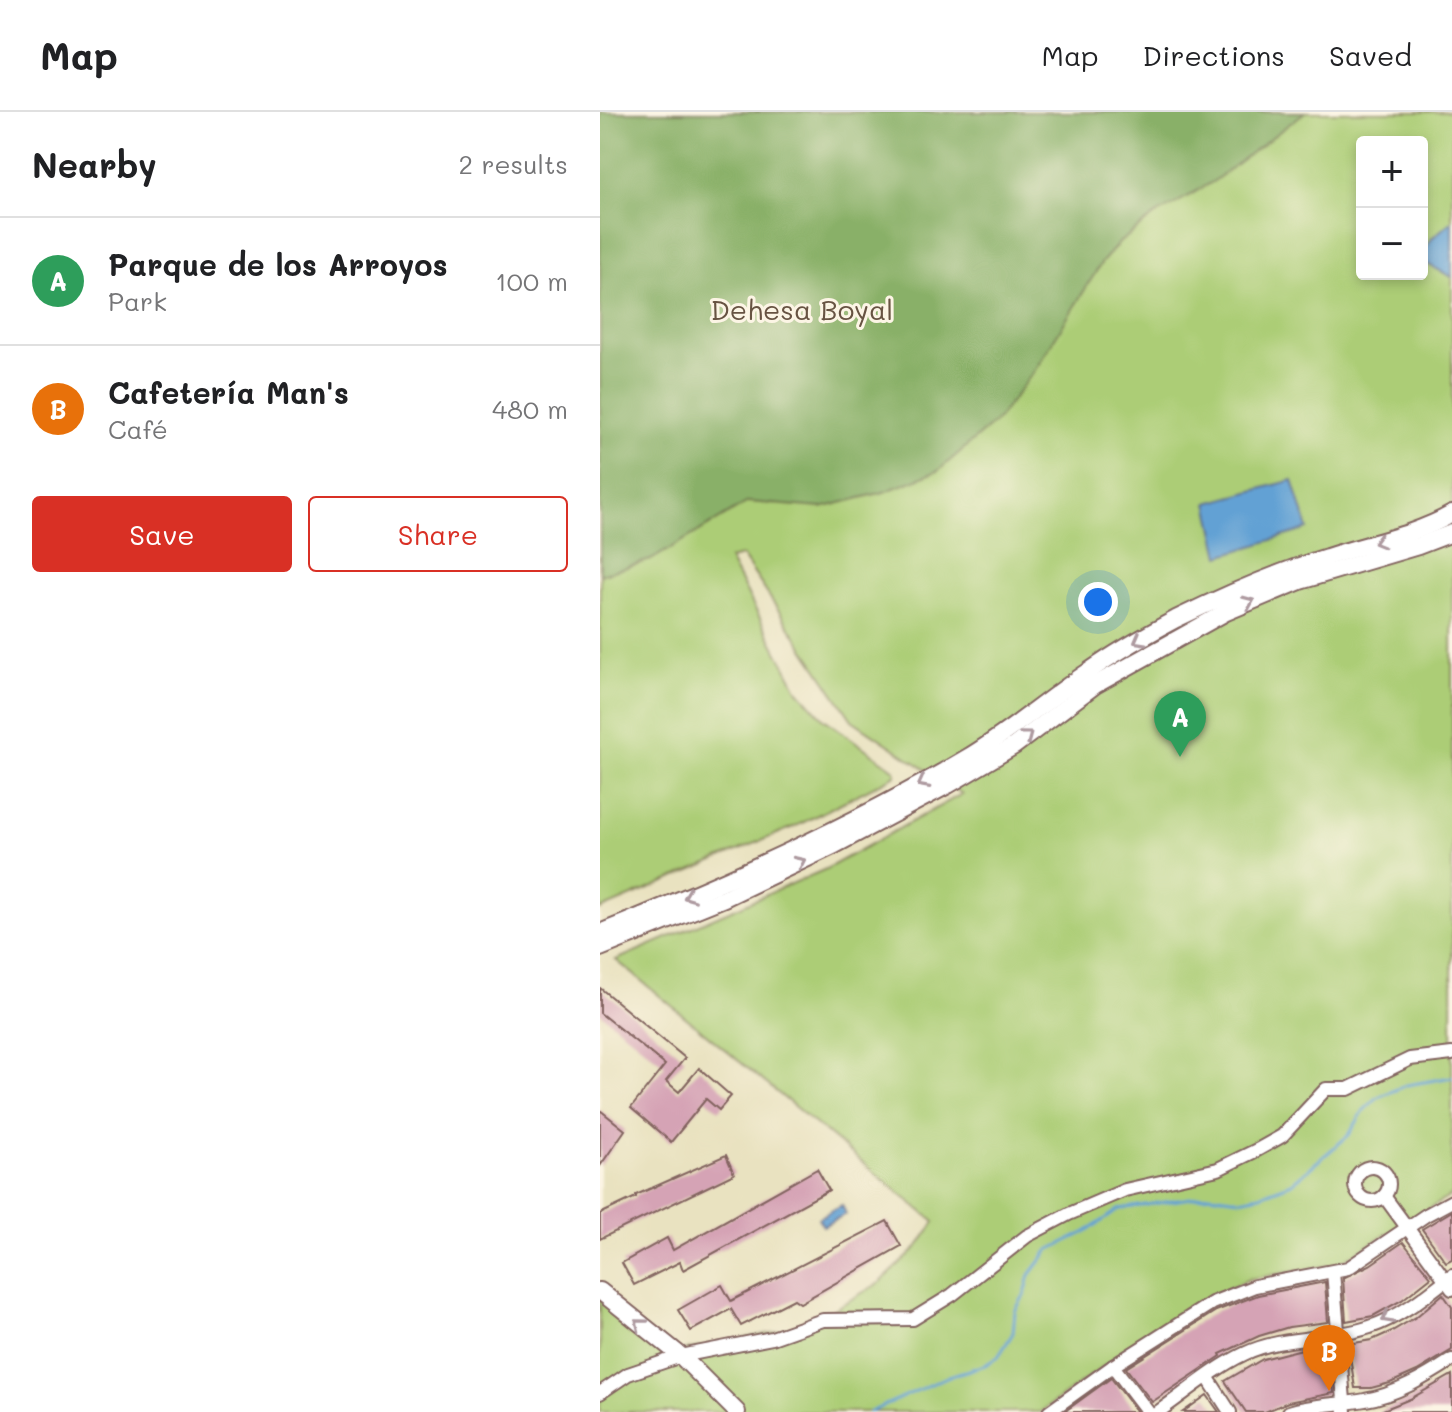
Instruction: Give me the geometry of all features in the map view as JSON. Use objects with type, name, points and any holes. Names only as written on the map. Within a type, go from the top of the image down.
[{"type":"street","points":[[600,933],[710,888],[827,834],[944,771],[1003,736],[1087,672],[1173,621],[1295,567],[1412,533],[1452,514]]},
{"type":"street","points":[[600,948],[724,898],[936,792],[1014,746],[1095,685],[1226,612],[1300,581],[1452,533]]},
{"type":"street","points":[[600,1393],[628,1374],[681,1356],[772,1338],[823,1320],[913,1319],[952,1295],[1027,1236],[1069,1214],[1125,1190],[1218,1169],[1282,1136],[1326,1089],[1348,1089],[1410,1059],[1452,1054]]},
{"type":"street","points":[[1158,1412],[1244,1354],[1280,1343],[1371,1327],[1450,1281],[1384,1196]]},
{"type":"street","points":[[1049,1412],[1113,1366],[1212,1303],[1255,1286],[1348,1268],[1452,1201]]},
{"type":"street","points":[[1333,1272],[1345,1408]]},
{"type":"street","points":[[600,1291],[681,1356],[737,1412]]},
{"type":"street","points":[[1289,1412],[1310,1406],[1345,1408],[1391,1392],[1452,1360]]},
{"type":"street","points":[[1113,1366],[1148,1412]]},
{"type":"street","points":[[1208,1378],[1230,1412]]},
{"type":"green space","points":[[600,112],[1452,112],[1452,1195],[1337,1264],[1249,1279],[1184,1309],[1040,1412],[600,1412],[600,1298],[667,1354],[805,1326],[881,1282],[916,1249],[935,1222],[616,960],[826,869],[962,794],[852,720],[742,556],[729,559],[797,689],[823,718],[895,770],[896,775],[798,825],[600,910]]},
{"type":"green space","name":"Dehesa Boyal","points":[[600,112],[1305,112],[1214,181],[1153,217],[1120,242],[1102,262],[1035,370],[996,421],[938,471],[884,492],[821,508],[748,502],[651,560],[600,575]]},
{"type":"water","points":[[1452,221],[1452,277],[1428,265],[1428,244]]},
{"type":"water","points":[[1293,480],[1308,529],[1220,556],[1208,503]]},
{"type":"water","points":[[842,1205],[846,1214],[823,1226],[818,1218]]},
{"type":"building","points":[[600,988],[685,1058],[666,1081],[679,1092],[699,1068],[731,1096],[719,1110],[706,1099],[671,1142],[631,1108],[665,1065],[600,1013]]},
{"type":"building","points":[[600,1110],[625,1130],[600,1166]]},
{"type":"building","points":[[726,1155],[734,1174],[600,1239],[600,1214]]},
{"type":"building","points":[[817,1169],[829,1190],[683,1270],[680,1262],[634,1285],[622,1263],[667,1238],[673,1250]]},
{"type":"building","points":[[1452,1211],[1452,1259],[1446,1262],[1422,1229]]},
{"type":"building","points":[[887,1221],[901,1246],[800,1303],[794,1299],[741,1326],[731,1309],[691,1331],[678,1310],[722,1285],[731,1301]]},
{"type":"building","points":[[1403,1242],[1431,1277],[1402,1300],[1373,1316],[1346,1321],[1343,1278],[1370,1265]]},
{"type":"building","points":[[1325,1282],[1328,1322],[1289,1327],[1259,1336],[1220,1354],[1152,1402],[1126,1368],[1216,1311],[1258,1295]]},
{"type":"building","points":[[1443,1294],[1452,1307],[1452,1350],[1390,1383],[1355,1388],[1348,1344],[1372,1340],[1392,1331],[1416,1317]]},
{"type":"building","points":[[1330,1346],[1334,1393],[1288,1402],[1265,1412],[1246,1412],[1225,1381],[1263,1359]]},
{"type":"building","points":[[1452,1375],[1452,1412],[1378,1412],[1410,1399]]},
{"type":"building","points":[[1111,1378],[1137,1412],[1064,1412]]},
{"type":"building","points":[[1207,1395],[1219,1412],[1183,1412]]},
{"type":"waterway","points":[[870,1412],[998,1357],[1013,1333],[1015,1311],[1025,1294],[1030,1275],[1049,1250],[1086,1232],[1120,1209],[1210,1195],[1240,1199],[1292,1183],[1349,1135],[1364,1110],[1378,1097],[1407,1085],[1452,1077]]},
{"type":"place","name":"Parque de los Arroyos","points":[[1180,757]]},
{"type":"place","name":"Cafetería Man's","points":[[1329,1391]]}]
